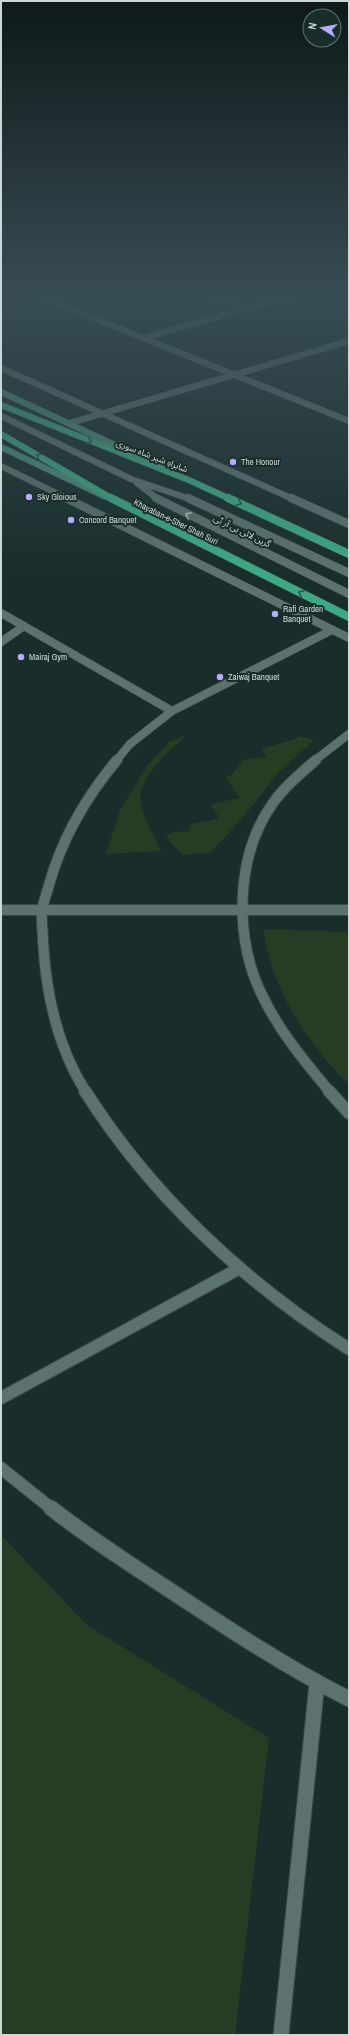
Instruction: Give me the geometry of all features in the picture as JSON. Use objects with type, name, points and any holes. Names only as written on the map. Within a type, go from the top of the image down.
[{"type":"main road","name":"شاہراہِ شیر شاہ سوری","points":[[1,392],[191,481]]},
{"type":"main road","name":"شاہراہِ شیر شاہ سوری","points":[[1,405],[191,481]]},
{"type":"main road","name":"Khayaban-e-Sher Shah Suri","points":[[1,434],[121,504],[349,617]]},
{"type":"main road","points":[[1,447],[121,504]]},
{"type":"main road","points":[[191,481],[349,554]]},
{"type":"street","points":[[41,386],[349,524]]},
{"type":"street","points":[[70,424],[197,386]]},
{"type":"street","points":[[261,386],[348,421]]},
{"type":"street","name":"گرین لائن بی آر ٹی","points":[[1,416],[132,479],[179,494],[349,573]]},
{"type":"street","points":[[1,466],[349,638]]},
{"type":"street","name":"گرین لائن بی آر ٹی","points":[[132,479],[160,501],[349,594]]},
{"type":"street","points":[[1,613],[172,711]]},
{"type":"street","points":[[1,642],[24,626]]},
{"type":"street","points":[[332,630],[172,711],[130,744],[98,781],[74,820],[54,867],[42,910],[46,975],[54,1021],[79,1081],[108,1127],[148,1178],[186,1217],[240,1268],[318,1330],[349,1349]]},
{"type":"street","points":[[349,734],[316,758],[273,804],[252,846],[244,878],[243,910],[247,953],[261,994],[285,1034],[316,1076],[349,1113]]},
{"type":"street","points":[[1,910],[349,910]]},
{"type":"street","points":[[1,1398],[240,1268]]},
{"type":"street","points":[[1,1468],[88,1536],[206,1615],[317,1683],[349,1699]]},
{"type":"street","points":[[281,2035],[317,1683]]},
{"type":"green space","points":[[186,735],[155,766],[143,785],[141,805],[161,851],[106,854],[120,811],[148,765],[169,742]]},
{"type":"green space","points":[[299,736],[314,740],[278,773],[244,816],[211,852],[182,855],[166,837],[173,832],[189,831],[191,824],[219,818],[211,804],[240,798],[225,777],[230,776],[244,760],[266,757],[262,749],[295,739]]},
{"type":"green space","points":[[263,929],[349,932],[349,1085],[328,1063],[292,1012],[276,978]]},
{"type":"green space","points":[[1,1535],[87,1625],[269,1738],[235,2035],[1,2035]]},
{"type":"place","name":"The Honour","points":[[233,462]]},
{"type":"place","name":"Sky Gloious","points":[[29,497]]},
{"type":"place","name":"Concord Banquet","points":[[71,520]]},
{"type":"place","name":"Rafi Garden Banquet","points":[[275,614]]},
{"type":"place","name":"Mairaj Gym","points":[[21,657]]},
{"type":"place","name":"Zaiwaj Banquet","points":[[220,677]]}]
